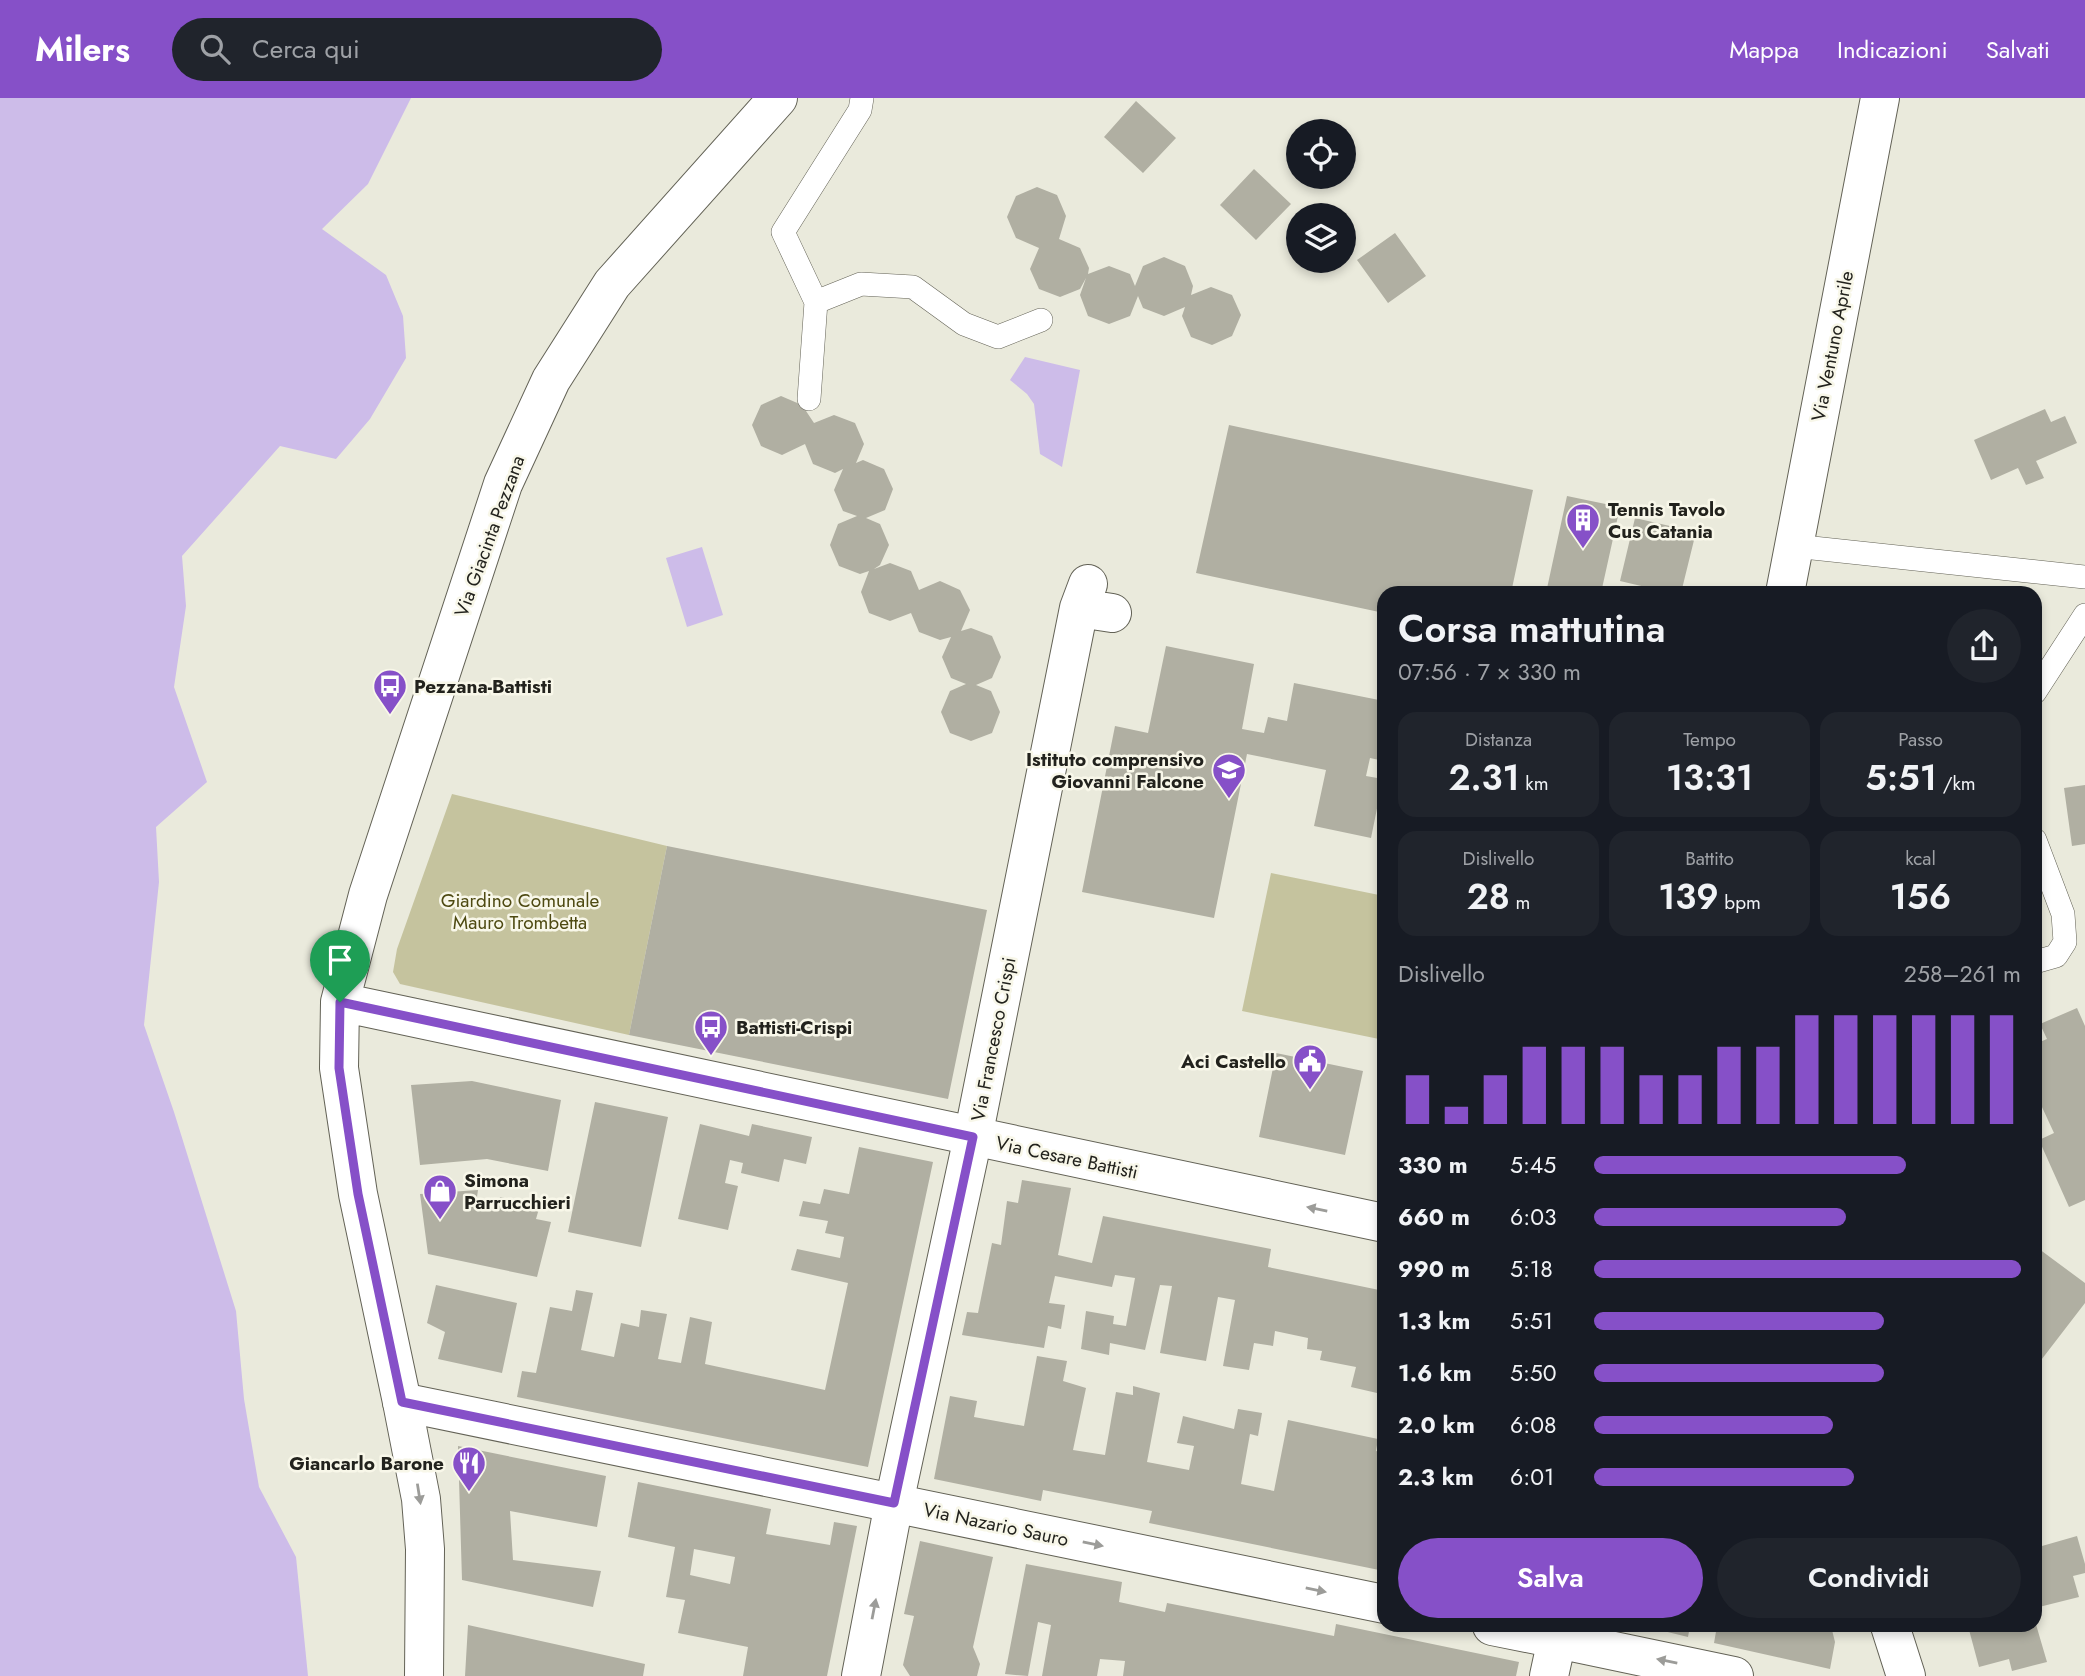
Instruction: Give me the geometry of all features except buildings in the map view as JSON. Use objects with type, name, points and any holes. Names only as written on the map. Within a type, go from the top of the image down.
[{"type":"main road","name":"Via Giacinta Pezzana","points":[[424,1676],[425,1549],[422,1512],[358,1194],[339,1068],[340,1002],[368,895],[503,484],[551,380],[612,284],[779,98]]},
{"type":"main road","name":"Via Ventuno Aprile","points":[[1786,586],[1880,98]]},
{"type":"main road","name":"Via Francesco Crispi","points":[[861,1676],[894,1503],[973,1137],[1093,602]]},
{"type":"main road","name":"Via Cesare Battisti","points":[[340,1002],[1377,1222]]},
{"type":"main road","name":"Via Nazario Sauro","points":[[402,1402],[1377,1603]]},
{"type":"main road","points":[[1549,1676],[1558,1632],[1734,1675]]},
{"type":"main road","points":[[1892,1632],[1906,1676]]},
{"type":"lane","points":[[809,399],[816,302],[783,232],[860,110],[862,98]]},
{"type":"lane","points":[[816,302],[861,284],[913,287],[964,324],[998,337],[1041,320]]},
{"type":"lane","points":[[1794,546],[2085,577]]},
{"type":"lane","points":[[2042,681],[2085,615]]},
{"type":"lane","points":[[2042,858],[2063,914],[2066,942],[2056,956],[2042,960]]},
{"type":"green space","name":"Giardino Comunale Mauro Trombetta","points":[[452,794],[667,846],[629,1035],[400,984],[393,972],[397,949]]},
{"type":"green space","points":[[1271,873],[1377,895],[1377,1039],[1242,1011]]},
{"type":"shaded area","points":[[0,98],[411,98],[368,184],[322,229],[386,275],[403,316],[406,358],[370,419],[336,459],[280,446],[182,556],[186,606],[174,687],[207,782],[156,827],[159,882],[144,1025],[236,1311],[244,1399],[259,1487],[296,1557],[308,1676],[0,1676]]},
{"type":"shaded area","points":[[1025,357],[1080,370],[1062,467],[1040,454],[1034,404],[1027,394],[1010,380]]},
{"type":"shaded area","points":[[702,547],[723,615],[687,627],[666,558]]},
{"type":"place","name":"Tennis Tavolo Cus Catania","points":[[1583,550]]},
{"type":"place","name":"Pezzana-Battisti","points":[[390,716]]},
{"type":"place","name":"Istituto comprensivo Giovanni Falcone","points":[[1229,800]]},
{"type":"place","name":"Battisti-Crispi","points":[[711,1057]]},
{"type":"place","name":"Aci Castello","points":[[1310,1091]]},
{"type":"place","name":"Simona Parrucchieri","points":[[440,1221]]},
{"type":"place","name":"Giancarlo Barone","points":[[469,1493]]},
{"type":"route","points":[[340,1002],[973,1137],[894,1503],[402,1402],[358,1194],[339,1068],[340,1002]]}]
